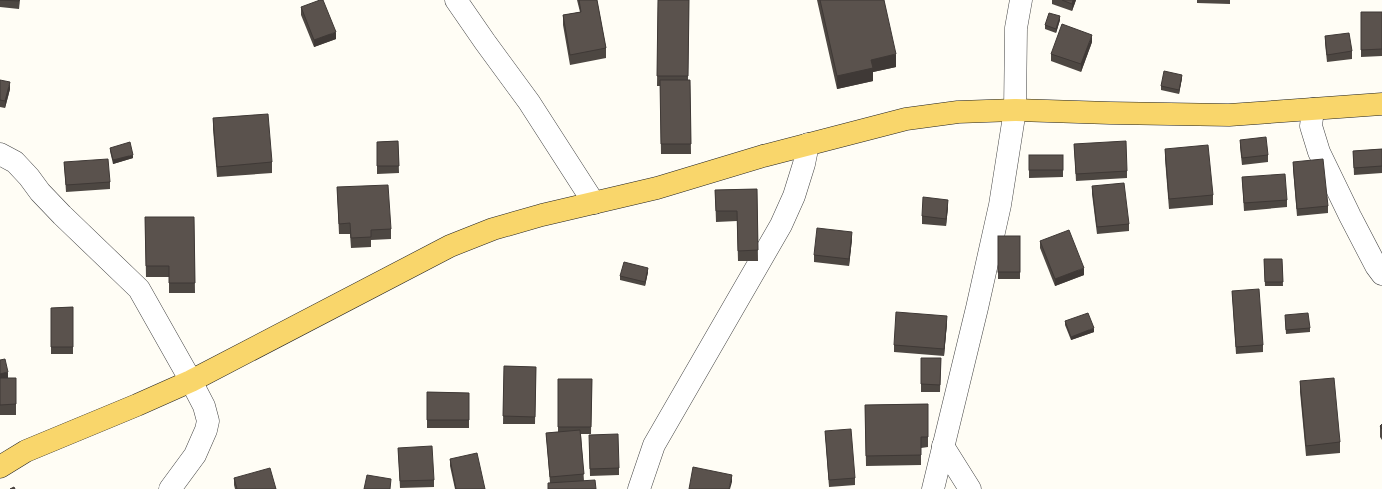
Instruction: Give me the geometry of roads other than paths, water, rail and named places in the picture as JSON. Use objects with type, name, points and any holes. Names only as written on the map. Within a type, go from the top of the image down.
[{"type":"main road","points":[[0,467],[26,451],[192,381],[450,246],[493,229],[542,215],[656,188],[808,144],[906,120],[958,112],[1015,110],[1229,115],[1382,104]]},
{"type":"street","points":[[456,0],[529,102],[594,203]]},
{"type":"street","points":[[933,489],[978,308],[1000,205],[1015,110],[1016,28],[1021,0]]},
{"type":"street","points":[[1313,109],[1311,126],[1319,152],[1350,216],[1376,266],[1382,274]]},
{"type":"street","points":[[639,489],[654,445],[781,225],[794,196],[808,144]]},
{"type":"street","points":[[0,154],[15,162],[62,215],[140,288],[192,381],[204,406],[208,421],[206,430],[195,455],[170,489]]},
{"type":"street","points":[[943,446],[970,489]]}]
